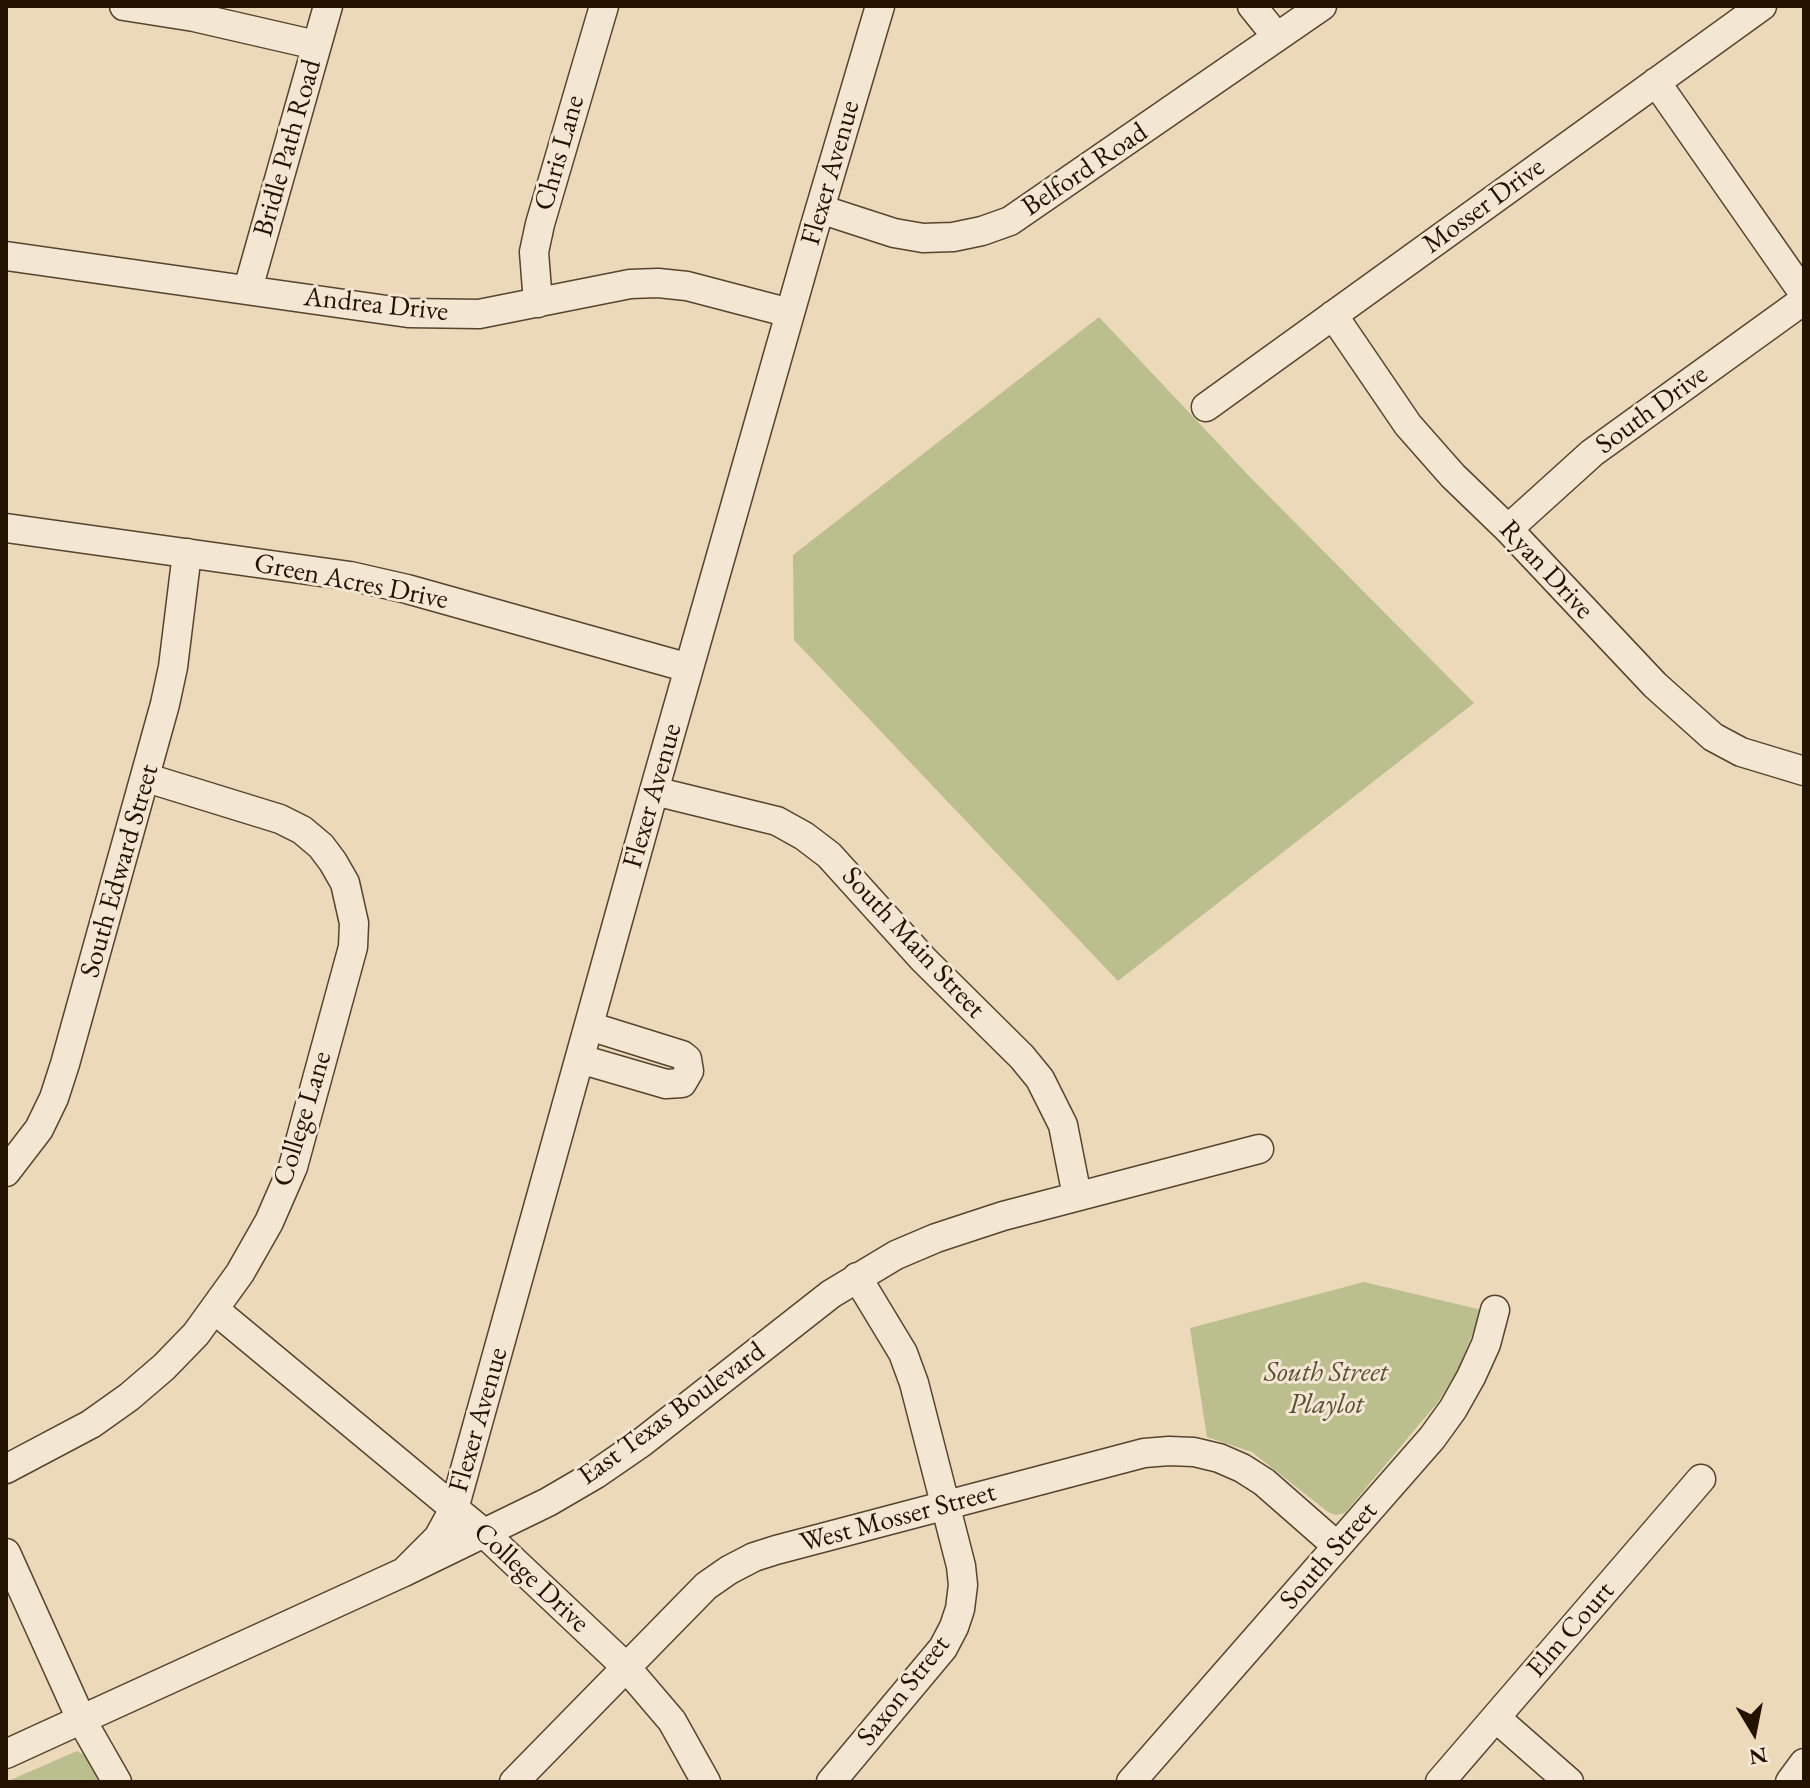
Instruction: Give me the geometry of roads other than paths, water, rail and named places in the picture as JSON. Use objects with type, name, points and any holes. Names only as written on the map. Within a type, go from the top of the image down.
[{"type":"street","points":[[124,6],[183,15],[316,45]]},
{"type":"street","name":"Bridle Path Road","points":[[248,289],[328,6]]},
{"type":"street","name":"Chris Lane","points":[[538,303],[534,252],[540,224],[604,6]]},
{"type":"street","name":"Flexer Avenue","points":[[404,1572],[438,1538],[454,1509],[654,791],[880,6]]},
{"type":"street","points":[[1252,6],[1277,37]]},
{"type":"street","name":"Belford Road","points":[[820,209],[894,233],[923,238],[953,237],[982,231],[1020,215],[1322,6]]},
{"type":"street","name":"Mosser Drive","points":[[1206,407],[1762,6]]},
{"type":"street","points":[[1656,82],[1804,294]]},
{"type":"street","name":"Andrea Drive","points":[[6,256],[408,313],[479,314],[630,284],[658,283],[687,286],[790,313]]},
{"type":"street","name":"South Drive","points":[[1508,529],[1592,453],[1804,300]]},
{"type":"street","name":"Ryan Drive","points":[[1333,315],[1408,425],[1453,476],[1692,720],[1713,737],[1741,752],[1804,771]]},
{"type":"street","name":"Green Acres Drive","points":[[6,528],[350,576],[689,668]]},
{"type":"street","name":"South Edward Street","points":[[6,1172],[39,1129],[54,1098],[147,778],[173,667],[187,553]]},
{"type":"street","name":"College Lane","points":[[6,1469],[91,1424],[129,1397],[164,1367],[215,1310],[240,1273],[269,1222],[293,1167],[353,947],[354,923],[345,883],[321,846],[302,830],[280,819],[147,778]]},
{"type":"street","name":"South Main Street","points":[[654,791],[777,821],[829,855],[924,960],[1022,1057],[1040,1079],[1063,1125],[1077,1196]]},
{"type":"street","points":[[580,1059],[666,1084],[682,1083],[689,1071],[687,1059],[682,1055],[589,1026]]},
{"type":"street","name":"East Texas Boulevard","points":[[6,1754],[404,1572],[560,1495],[641,1443],[831,1294],[896,1255],[1003,1216],[1259,1149]]},
{"type":"street","name":"Saxon Street","points":[[831,1782],[943,1648],[960,1609],[963,1585],[961,1566],[914,1383],[903,1353],[857,1277]]},
{"type":"street","name":"College Drive","points":[[215,1310],[485,1534],[625,1666],[672,1721],[706,1782]]},
{"type":"street","name":"South Street","points":[[1131,1782],[1432,1438],[1453,1409],[1486,1344],[1495,1310]]},
{"type":"street","name":"West Mosser Street","points":[[514,1782],[706,1586],[754,1557],[1144,1453],[1169,1451],[1194,1452],[1242,1468],[1264,1482],[1337,1546]]},
{"type":"street","name":"Elm Court","points":[[1440,1782],[1701,1479]]},
{"type":"street","points":[[6,1553],[81,1719],[117,1782]]},
{"type":"street","points":[[1496,1718],[1569,1782]]},
{"type":"street","points":[[1790,1782],[1804,1763]]},
{"type":"park label","name":"South Street Playlot","points":[[1326,1389]]}]
